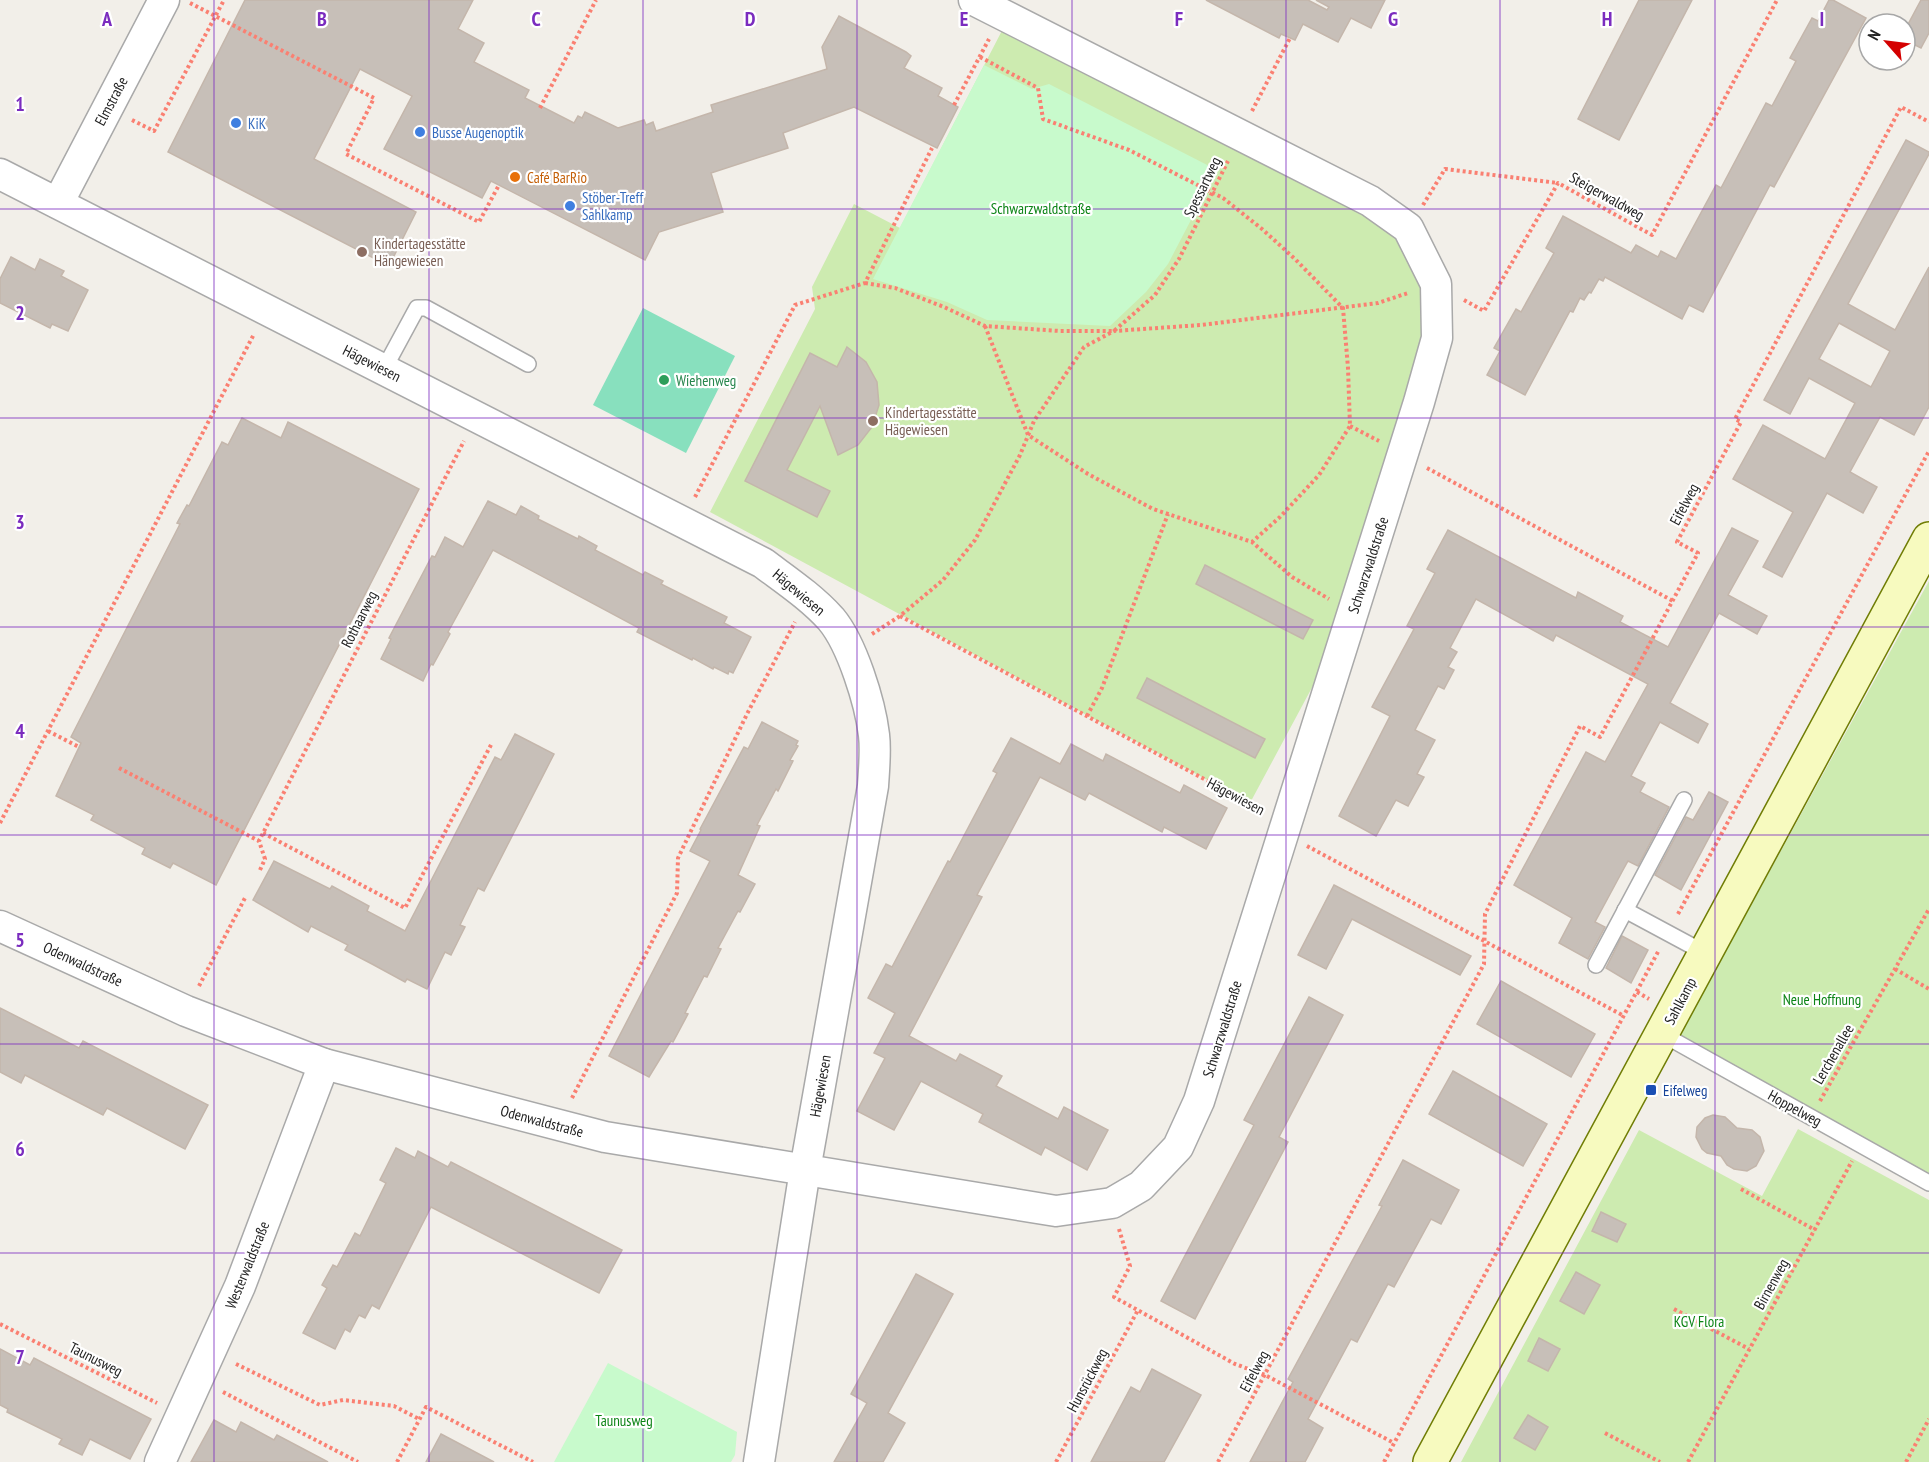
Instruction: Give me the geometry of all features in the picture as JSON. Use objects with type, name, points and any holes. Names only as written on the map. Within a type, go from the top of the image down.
[{"type":"street","name":"Elmstraße","points":[[58,203],[164,0]]},
{"type":"street","name":"Schwarzwaldstraße","points":[[974,0],[1370,201],[1408,228],[1436,284],[1437,338],[1419,402],[1195,1111],[1178,1147],[1141,1186],[1112,1203]]},
{"type":"street","name":"Hägewiesen","points":[[0,174],[763,563],[808,597],[832,621],[849,650],[865,693],[874,735],[873,786],[805,1170],[759,1462]]},
{"type":"street","name":"Sahlkamp","points":[[1430,1462],[1929,539]]},
{"type":"street","name":"Odenwaldstraße","points":[[0,926],[186,1011],[324,1064],[605,1137],[1056,1211],[1112,1203]]},
{"type":"street","name":"Westerwaldstraße","points":[[160,1462],[240,1286],[324,1064]]},
{"type":"lane","points":[[384,369],[417,308],[426,308],[528,364]]},
{"type":"lane","points":[[1596,965],[1684,800]]},
{"type":"lane","points":[[1625,910],[1705,953]]},
{"type":"lane","name":"Hoppelweg","points":[[1662,1034],[1929,1183]]},
{"type":"path","points":[[184,0],[374,98],[346,153],[479,222],[499,185]]},
{"type":"path","points":[[108,107],[154,131],[224,0]]},
{"type":"path","points":[[540,108],[596,0]]},
{"type":"path","name":"Steigerwaldweg","points":[[1436,284],[1484,311],[1558,183],[1652,235],[1777,0]]},
{"type":"path","points":[[954,105],[1002,14]]},
{"type":"path","name":"Spessartweg","points":[[1114,331],[1155,295],[1179,259],[1290,38]]},
{"type":"path","points":[[980,57],[1038,88],[1043,119],[1129,150],[1213,192],[1295,259],[1343,308],[1350,426],[1319,475],[1280,517],[1252,542]]},
{"type":"path","name":"Eifelweg","points":[[1218,1462],[1484,964],[1485,914],[1580,726],[1600,737],[1698,553],[1677,542],[1742,422],[1735,419],[1901,107],[1929,122]]},
{"type":"path","points":[[865,283],[932,148]]},
{"type":"path","points":[[1408,228],[1445,169],[1558,183]]},
{"type":"path","points":[[682,521],[795,305],[865,283],[894,288],[985,326],[1060,331],[1114,331],[1201,325],[1378,303],[1436,284]]},
{"type":"path","points":[[0,823],[267,310]]},
{"type":"path","points":[[985,326],[1028,435],[1088,474],[1153,509],[1252,542],[1292,577],[1352,613]]},
{"type":"path","points":[[849,650],[900,616],[943,580],[975,540],[1020,455],[1034,421],[1084,347],[1114,331]]},
{"type":"path","name":"Rothaarweg","points":[[260,870],[265,860],[259,841],[477,416]]},
{"type":"path","points":[[1350,426],[1382,443]]},
{"type":"path","points":[[1384,1462],[1929,451]]},
{"type":"path","points":[[1421,464],[1673,600]]},
{"type":"path","points":[[1087,716],[1102,688],[1168,514]]},
{"type":"path","points":[[559,1125],[677,893],[678,858],[747,714],[808,597]]},
{"type":"path","name":"Hägewiesen","points":[[900,616],[1087,716],[1284,828]]},
{"type":"path","points":[[48,731],[79,747]]},
{"type":"path","points":[[263,833],[405,908],[492,743]]},
{"type":"path","points":[[118,768],[259,841]]},
{"type":"path","points":[[1284,828],[1624,1016]]},
{"type":"path","points":[[186,1011],[246,897]]},
{"type":"path","name":"Lerchenallee","points":[[1811,1117],[1929,909]]},
{"type":"path","points":[[1895,969],[1929,989]]},
{"type":"path","name":"Birnenweg","points":[[1688,1462],[1861,1145]]},
{"type":"path","points":[[1741,1189],[1815,1230]]},
{"type":"path","points":[[1112,1203],[1130,1266],[1114,1297],[1235,1364],[1266,1375],[1394,1443]]},
{"type":"path","points":[[1674,1309],[1749,1349]]},
{"type":"path","name":"Hunsrückweg","points":[[1056,1462],[1138,1310]]},
{"type":"path","name":"Taunusweg","points":[[0,1324],[181,1415]]},
{"type":"path","points":[[211,1351],[320,1405],[344,1400],[394,1406],[419,1419]]},
{"type":"path","points":[[198,1378],[358,1462]]},
{"type":"path","points":[[397,1462],[426,1407],[533,1462]]},
{"type":"path","points":[[1906,1462],[1929,1419]]},
{"type":"path","points":[[1605,1433],[1660,1462]]},
{"type":"green space","points":[[1009,17],[1370,201],[1436,284],[1352,613],[1250,803],[710,512],[815,309],[812,287],[854,204],[900,228]]},
{"type":"green space","name":"Schwarzwaldstraße","points":[[984,65],[1032,89],[1049,84],[1217,170],[1168,264],[1146,292],[1110,326],[987,320],[947,302],[873,279]]},
{"type":"green space","name":"Wiehenweg","points":[[643,308],[735,356],[686,453],[593,405]]},
{"type":"green space","name":"Neue Hoffnung","points":[[1929,581],[1929,1183],[1676,1042]]},
{"type":"green space","name":"KGV Flora","points":[[1798,1129],[1929,1200],[1929,1462],[1461,1462],[1639,1130],[1762,1196]]},
{"type":"green space","name":"Taunusweg","points":[[608,1363],[737,1432],[735,1455],[731,1462],[554,1462]]},
{"type":"building","points":[[245,0],[473,0],[458,29],[484,43],[474,62],[529,90],[525,98],[574,123],[578,116],[582,118],[585,112],[618,128],[644,120],[646,125],[653,122],[656,131],[713,112],[711,105],[827,69],[822,47],[839,16],[906,52],[911,56],[904,68],[942,88],[938,96],[958,107],[937,148],[854,107],[783,133],[788,148],[711,173],[723,212],[659,232],[645,260],[491,181],[482,198],[384,149],[412,96],[360,69],[314,159],[416,212],[389,266],[168,152]]},
{"type":"building","points":[[1206,0],[1308,0],[1327,10],[1329,7],[1316,0],[1385,0],[1371,28],[1351,18],[1338,42],[1303,24],[1295,40],[1281,34],[1279,38]]},
{"type":"building","points":[[1639,0],[1692,0],[1619,140],[1578,119]]},
{"type":"building","points":[[1829,0],[1833,0],[1857,13],[1857,35],[1774,187],[1770,185],[1703,312],[1689,305],[1682,319],[1605,277],[1603,281],[1599,279],[1584,300],[1580,298],[1573,312],[1570,311],[1525,395],[1487,375],[1500,351],[1494,348],[1516,309],[1521,312],[1554,253],[1546,248],[1563,216],[1631,253],[1636,245],[1658,257],[1661,251],[1676,259],[1716,185],[1721,188],[1766,103],[1772,106],[1796,61],[1790,58],[1812,18],[1818,21]]},
{"type":"building","points":[[1921,0],[1929,0],[1929,33],[1921,48],[1917,46],[1917,12],[1915,12]]},
{"type":"building","points":[[1906,140],[1929,152],[1848,304],[1895,330],[1929,267],[1929,407],[1914,435],[1880,417],[1850,472],[1877,487],[1863,513],[1827,493],[1782,577],[1763,567],[1793,512],[1733,479],[1763,425],[1825,459],[1855,403],[1809,378],[1790,414],[1764,400]],"holes":[[[1839,323],[1890,351],[1871,387],[1819,359]]]},
{"type":"building","points":[[11,257],[35,270],[40,259],[64,271],[61,276],[88,290],[68,331],[52,324],[50,328],[0,303],[0,279]]},
{"type":"building","points":[[847,347],[866,362],[877,382],[879,405],[872,427],[858,445],[838,455],[820,406],[787,470],[830,491],[817,517],[745,481],[810,353],[837,367]]},
{"type":"building","points":[[242,418],[281,438],[288,422],[419,489],[216,885],[173,863],[170,868],[142,854],[145,848],[91,820],[94,815],[56,796],[81,743],[71,737],[180,524],[177,523],[187,505],[189,506],[222,442],[228,445]]},
{"type":"building","points":[[488,501],[516,515],[521,506],[539,516],[538,519],[597,546],[595,550],[643,575],[645,572],[663,581],[661,584],[727,617],[724,623],[751,637],[733,673],[729,671],[728,674],[714,667],[713,669],[637,632],[639,628],[493,550],[423,681],[381,659],[391,639],[389,638],[432,556],[435,557],[445,537],[463,547]]},
{"type":"building","points":[[1732,528],[1758,541],[1728,595],[1767,616],[1757,634],[1719,613],[1670,703],[1708,724],[1698,743],[1660,722],[1631,776],[1645,783],[1640,792],[1669,807],[1638,866],[1628,861],[1595,922],[1605,927],[1588,959],[1559,943],[1572,918],[1514,885],[1586,752],[1605,762],[1648,684],[1556,635],[1553,641],[1476,599],[1450,648],[1457,652],[1448,667],[1454,670],[1444,689],[1438,686],[1415,730],[1435,740],[1417,774],[1424,777],[1408,806],[1396,800],[1376,836],[1339,816],[1390,716],[1372,707],[1414,629],[1407,626],[1435,573],[1427,569],[1448,530],[1576,598],[1578,592],[1623,616],[1620,622],[1668,647]]},
{"type":"building","points":[[1205,565],[1313,620],[1303,639],[1196,584]]},
{"type":"building","points":[[1147,678],[1265,739],[1255,758],[1137,698]]},
{"type":"building","points":[[762,722],[798,741],[796,745],[798,746],[778,791],[776,789],[757,825],[760,826],[738,875],[755,884],[718,948],[721,949],[707,977],[704,976],[673,1042],[671,1041],[649,1077],[609,1056],[710,861],[690,851],[700,829],[744,747],[748,749]]},
{"type":"building","points":[[515,734],[554,754],[484,891],[478,888],[460,925],[465,927],[451,955],[445,952],[427,989],[407,979],[405,982],[345,950],[348,945],[311,926],[308,932],[253,900],[274,861],[330,889],[332,886],[369,906],[367,911],[405,931],[495,757],[501,760]]},
{"type":"building","points":[[1011,738],[1060,764],[1071,744],[1103,761],[1106,754],[1180,793],[1184,785],[1227,808],[1206,849],[1164,827],[1162,832],[1089,793],[1085,800],[1040,777],[977,895],[982,897],[909,1036],[956,1061],[960,1054],[1002,1076],[996,1086],[1058,1119],[1064,1107],[1108,1130],[1087,1170],[1045,1147],[1041,1155],[979,1122],[983,1114],[921,1081],[894,1130],[857,1111],[885,1058],[874,1053],[895,1013],[868,998],[886,964],[892,967],[948,861],[950,862],[997,773],[993,771]]},
{"type":"building","points":[[1709,792],[1728,802],[1681,890],[1655,875],[1686,817],[1693,820]]},
{"type":"building","points":[[1334,885],[1471,956],[1460,975],[1352,919],[1326,969],[1298,955]]},
{"type":"building","points":[[1622,936],[1648,950],[1631,983],[1606,968]]},
{"type":"building","points":[[1501,981],[1595,1034],[1571,1077],[1477,1024]]},
{"type":"building","points":[[1309,997],[1343,1015],[1279,1137],[1288,1142],[1195,1319],[1161,1301],[1254,1125],[1244,1120]]},
{"type":"building","points":[[0,1008],[79,1048],[83,1041],[208,1105],[185,1149],[107,1108],[103,1115],[25,1075],[21,1083],[0,1072]]},
{"type":"building","points":[[1453,1071],[1547,1124],[1523,1166],[1429,1114]]},
{"type":"building","points":[[1713,1115],[1725,1117],[1737,1128],[1752,1130],[1760,1137],[1764,1151],[1756,1166],[1747,1171],[1734,1169],[1727,1165],[1721,1156],[1707,1153],[1702,1149],[1696,1137],[1697,1127],[1705,1118]]},
{"type":"building","points":[[396,1148],[415,1158],[418,1151],[448,1167],[451,1162],[622,1250],[599,1293],[431,1207],[379,1309],[372,1305],[365,1318],[359,1315],[350,1332],[345,1329],[335,1349],[303,1333],[327,1288],[322,1285],[333,1265],[337,1267],[355,1233],[360,1236],[386,1183],[380,1180]]},
{"type":"building","points":[[1403,1160],[1459,1190],[1441,1224],[1431,1219],[1394,1287],[1388,1284],[1357,1342],[1351,1339],[1308,1419],[1323,1428],[1305,1462],[1250,1462],[1293,1382],[1288,1379],[1382,1206],[1379,1205]]},
{"type":"building","points":[[1601,1212],[1626,1224],[1617,1242],[1592,1231]]},
{"type":"building","points":[[1576,1272],[1600,1285],[1584,1314],[1560,1301]]},
{"type":"building","points":[[916,1274],[953,1294],[888,1413],[905,1423],[883,1462],[834,1462],[867,1403],[851,1394]]},
{"type":"building","points":[[1539,1338],[1560,1349],[1548,1371],[1528,1361]]},
{"type":"building","points":[[0,1349],[30,1365],[34,1358],[151,1419],[130,1459],[90,1439],[82,1455],[59,1444],[62,1439],[7,1412],[8,1409],[0,1405]]},
{"type":"building","points":[[1152,1369],[1201,1395],[1164,1462],[1091,1462],[1131,1387],[1140,1392]]},
{"type":"building","points":[[1528,1415],[1548,1427],[1535,1450],[1514,1438]]},
{"type":"building","points":[[214,1420],[236,1432],[241,1422],[274,1440],[277,1435],[328,1462],[191,1462]]},
{"type":"building","points":[[441,1434],[494,1462],[426,1462]]},
{"type":"place","name":"KiK","points":[[236,123]]},
{"type":"place","name":"Busse Augenoptik","points":[[420,132]]},
{"type":"place","name":"Café BarRio","points":[[515,177]]},
{"type":"place","name":"Stöber-Treff Sahlkamp","points":[[570,206]]},
{"type":"place","name":"Kindertagesstätte Hängewiesen","points":[[362,252]]},
{"type":"place","name":"Wiehenweg","points":[[664,380]]},
{"type":"place","name":"Kindertagesstätte Hägewiesen","points":[[873,421]]},
{"type":"place","name":"Eifelweg","points":[[1651,1090]]}]
